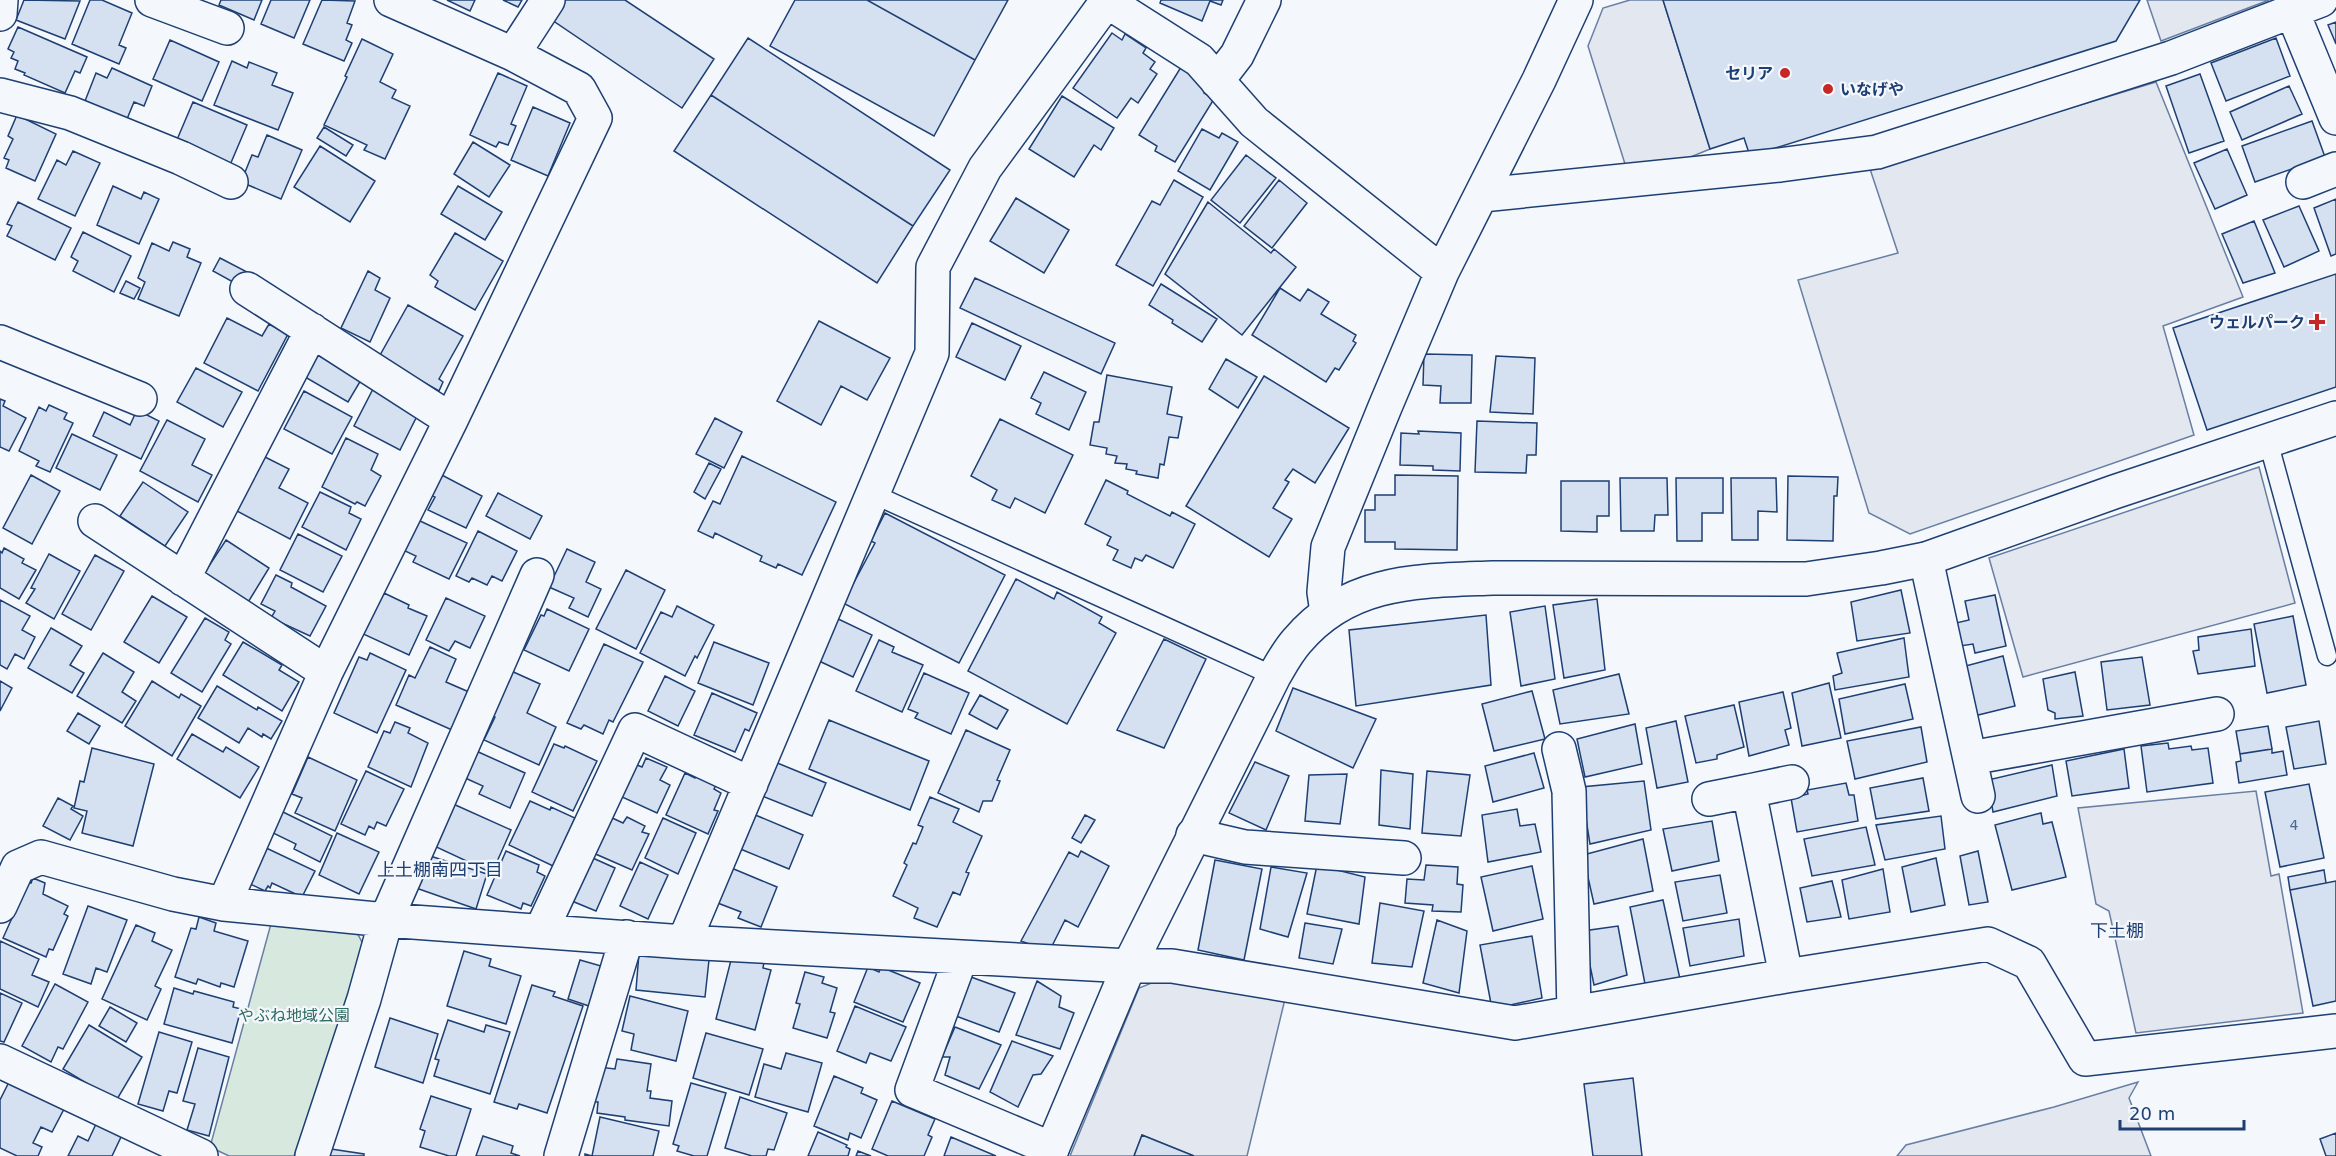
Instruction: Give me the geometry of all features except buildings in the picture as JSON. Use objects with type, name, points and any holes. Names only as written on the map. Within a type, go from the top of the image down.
[{"type":"street","points":[[0,14],[1,0]]},
{"type":"street","points":[[152,0],[227,28]]},
{"type":"street","points":[[224,904],[326,672],[451,420],[595,118],[579,89],[513,54],[391,0]]},
{"type":"street","points":[[513,54],[548,0]]},
{"type":"street","points":[[1217,81],[1237,55],[1264,0]]},
{"type":"street","points":[[1327,612],[1324,592],[1328,547],[1442,272],[1539,80],[1576,0]]},
{"type":"street","points":[[684,942],[932,353],[933,267],[985,168],[1106,1],[1198,60],[1254,122],[1442,272]]},
{"type":"street","points":[[1482,195],[1780,165],[1877,152],[2171,57],[2307,6],[2336,118]]},
{"type":"street","points":[[0,95],[70,113],[181,158],[231,182]]},
{"type":"street","points":[[2303,182],[2336,170]]},
{"type":"street","points":[[247,289],[451,420]]},
{"type":"street","points":[[183,579],[312,330]]},
{"type":"street","points":[[0,342],[140,399]]},
{"type":"street","points":[[961,957],[912,1090],[1050,1153],[1129,966],[1274,676],[1297,641],[1327,612],[1365,592],[1405,583],[1493,578],[1806,579],[1926,559],[2114,492],[2336,418]]},
{"type":"street","points":[[95,521],[326,672]]},
{"type":"street","points":[[1926,559],[1978,796]]},
{"type":"street","points":[[312,1156],[364,999],[386,920],[537,575]]},
{"type":"street","points":[[1970,758],[2217,714]]},
{"type":"street","points":[[542,932],[635,730],[751,784]]},
{"type":"street","points":[[1559,749],[1569,791],[1574,1013]]},
{"type":"street","points":[[1709,799],[1792,782]]},
{"type":"street","points":[[1749,791],[1786,976]]},
{"type":"street","points":[[1193,835],[1245,847],[1404,858]]},
{"type":"street","points":[[0,906],[18,867],[41,857],[173,894],[224,904],[386,920],[684,942],[1129,966],[1172,966],[1515,1023],[1988,944],[2029,963],[2085,1059],[2336,1031]]},
{"type":"street","points":[[561,1156],[627,937]]},
{"type":"street","points":[[0,1060],[201,1156]]},
{"type":"lane","points":[[2268,441],[2327,656]]},
{"type":"lane","points":[[873,494],[1274,676]]},
{"type":"green space","name":"やぶね地域公園","points":[[272,920],[355,929],[363,944],[338,1036],[294,1156],[229,1156],[210,1147]]},
{"type":"shaded area","points":[[1630,0],[1663,0],[1710,149],[1681,161],[1625,164],[1588,46],[1603,8]]},
{"type":"shaded area","points":[[2147,0],[2269,0],[2161,41]]},
{"type":"shaded area","points":[[2156,82],[2243,297],[2163,326],[2194,435],[1910,534],[1869,513],[1798,280],[1898,253],[1870,169]]},
{"type":"shaded area","points":[[2259,467],[2295,603],[2023,677],[1989,558]]},
{"type":"shaded area","points":[[2256,791],[2271,876],[2279,874],[2303,1013],[2136,1033],[2109,911],[2096,904],[2078,808]]},
{"type":"shaded area","points":[[1164,978],[1285,999],[1247,1156],[1194,1156],[1142,1135],[1134,1156],[1070,1156],[1139,988]]},
{"type":"shaded area","points":[[2138,1082],[2129,1098],[2151,1156],[1897,1156],[1906,1145],[2054,1107]]},
{"type":"place","name":"セリア","points":[[1785,73]]},
{"type":"place","name":"いなげや","points":[[1828,89]]},
{"type":"place","name":"ウェルパーク","points":[[2317,322]]},
{"type":"district","name":"上土棚南四丁目","points":[[440,870]]},
{"type":"district","name":"下土棚","points":[[2117,931]]}]
